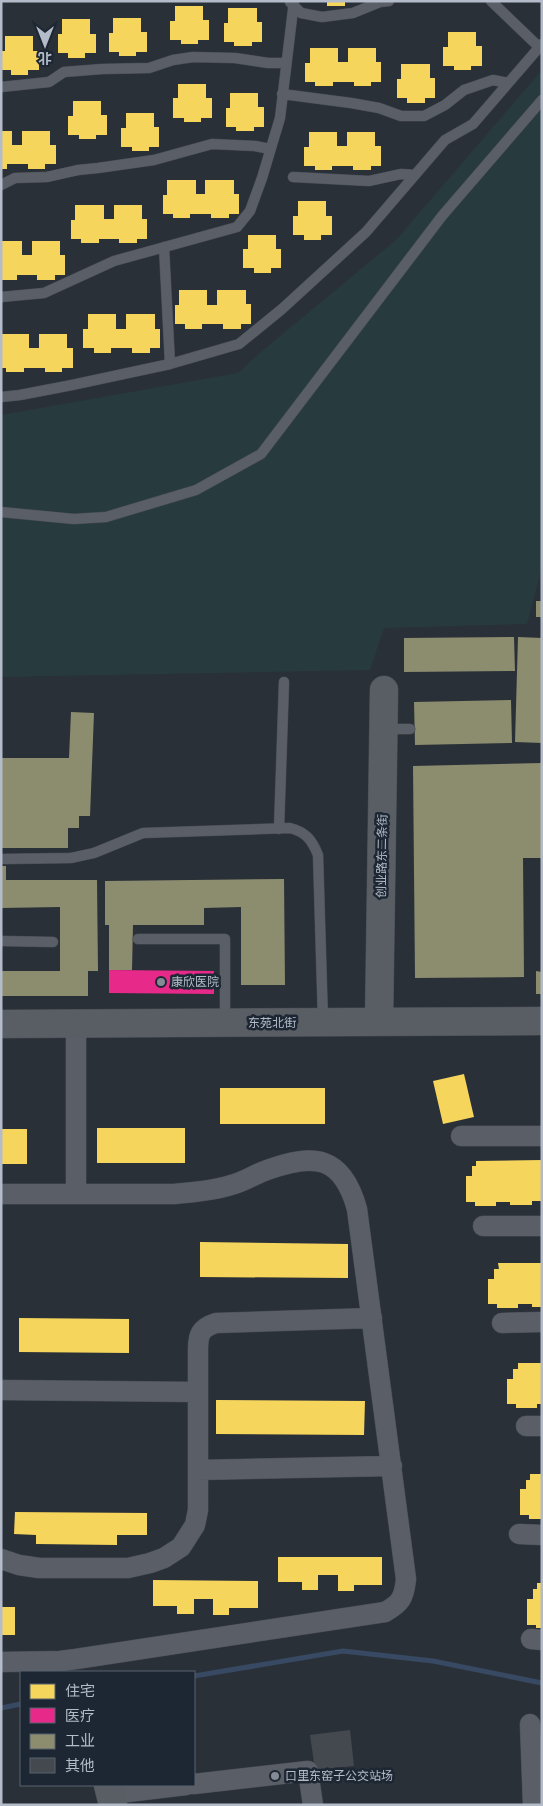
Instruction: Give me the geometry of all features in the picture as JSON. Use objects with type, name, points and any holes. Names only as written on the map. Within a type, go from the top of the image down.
[{"type":"main road","name":"创业路东二条街","points":[[379,1022],[397,729],[384,690]]},
{"type":"main road","name":"东苑北街","points":[[1,1024],[542,1021]]},
{"type":"street","points":[[76,1024],[76,1194]]},
{"type":"street","points":[[461,1136],[542,1136]]},
{"type":"street","points":[[1,1194],[175,1194],[200,1192],[232,1185],[266,1170],[306,1160],[326,1162],[340,1172],[353,1196],[357,1209],[406,1579],[405,1592],[399,1604],[385,1612],[77,1666],[60,1661],[1,1662]]},
{"type":"street","points":[[483,1226],[542,1226]]},
{"type":"street","points":[[1,1559],[19,1565],[39,1568],[128,1568],[150,1564],[164,1558],[180,1547],[195,1525],[198,1510],[198,1339],[206,1326],[216,1323],[372,1318]]},
{"type":"street","points":[[502,1323],[542,1322]]},
{"type":"street","points":[[1,1390],[198,1392]]},
{"type":"street","points":[[198,1470],[392,1466]]},
{"type":"street","points":[[519,1534],[542,1535]]},
{"type":"street","points":[[530,1724],[533,1805]]},
{"type":"street","points":[[195,1784],[308,1771],[313,1805]]},
{"type":"street","points":[[111,1794],[178,1786]]},
{"type":"lane","points":[[292,2],[301,13],[322,17],[353,13],[380,2],[389,1]]},
{"type":"lane","points":[[1,396],[20,395],[170,364],[238,344],[282,309],[366,232],[445,140],[473,124],[541,46],[491,1]]},
{"type":"lane","points":[[1,297],[44,293],[114,261],[237,227],[250,211],[280,118],[292,2]]},
{"type":"lane","points":[[1,88],[49,82],[64,72],[149,68],[173,60],[193,57],[235,58],[268,63],[285,63]]},
{"type":"lane","points":[[282,94],[379,108],[401,116],[424,116],[445,105],[464,90],[493,80],[508,83]]},
{"type":"lane","points":[[1,512],[74,519],[106,517],[196,490],[261,454],[442,216],[542,100]]},
{"type":"lane","points":[[1,184],[16,178],[47,177],[78,170],[154,160],[212,144],[255,146],[270,150]]},
{"type":"lane","points":[[293,177],[369,180],[402,174],[414,175]]},
{"type":"lane","points":[[164,247],[170,364]]},
{"type":"lane","points":[[279,829],[284,682]]},
{"type":"lane","points":[[1,859],[71,858],[94,852],[143,833],[298,830],[308,836],[318,855],[323,1022]]},
{"type":"lane","points":[[138,939],[225,939],[225,1023]]},
{"type":"lane","points":[[1,941],[54,942]]},
{"type":"green space","points":[[542,70],[542,568],[527,624],[384,628],[370,670],[1,677],[1,415],[238,373],[396,240]]},
{"type":"building: 住宅","points":[[327,1],[345,1],[345,6],[327,6]]},
{"type":"building: 住宅","points":[[175,6],[203,6],[203,20],[209,20],[209,40],[198,40],[198,44],[181,44],[181,40],[170,40],[170,21],[175,21]]},
{"type":"building: 住宅","points":[[228,8],[257,8],[257,22],[262,22],[262,42],[252,42],[252,46],[234,46],[234,42],[224,42],[224,23],[228,23]]},
{"type":"building: 住宅","points":[[113,18],[141,18],[141,32],[147,32],[147,52],[136,52],[136,56],[119,56],[119,52],[109,52],[109,33],[113,33]]},
{"type":"building: 住宅","points":[[62,19],[90,19],[90,34],[96,34],[96,53],[85,53],[85,58],[68,58],[68,53],[58,53],[58,34],[62,34]]},
{"type":"building: 住宅","points":[[448,32],[476,32],[476,46],[482,46],[482,66],[471,66],[471,70],[454,70],[454,66],[443,66],[443,47],[448,47]]},
{"type":"building: 住宅","points":[[5,36],[33,36],[33,51],[39,51],[39,70],[28,70],[28,75],[11,75],[11,70],[1,70],[1,51],[5,51]]},
{"type":"building: 住宅","points":[[310,48],[338,48],[338,62],[348,62],[348,48],[376,48],[376,62],[381,62],[381,82],[371,82],[371,86],[354,86],[354,82],[333,82],[333,86],[315,86],[315,82],[305,82],[305,63],[310,63]]},
{"type":"building: 住宅","points":[[401,64],[430,64],[430,78],[435,78],[435,98],[425,98],[425,103],[407,103],[407,98],[397,98],[397,79],[401,79]]},
{"type":"building: 住宅","points":[[178,84],[206,84],[206,98],[212,98],[212,118],[201,118],[201,122],[184,122],[184,118],[173,118],[173,98],[178,98]]},
{"type":"building: 住宅","points":[[230,93],[258,93],[258,107],[264,107],[264,127],[254,127],[254,131],[236,131],[236,127],[226,127],[226,108],[230,108]]},
{"type":"building: 住宅","points":[[73,101],[101,101],[101,115],[107,115],[107,135],[96,135],[96,139],[79,139],[79,135],[68,135],[68,116],[73,116]]},
{"type":"building: 住宅","points":[[126,113],[154,113],[154,127],[159,127],[159,147],[149,147],[149,151],[132,151],[132,147],[121,147],[121,128],[126,128]]},
{"type":"building: 住宅","points":[[1,131],[12,131],[12,145],[22,145],[22,131],[50,131],[50,145],[56,145],[56,164],[45,164],[45,169],[28,169],[28,164],[7,164],[7,169],[1,169]]},
{"type":"building: 住宅","points":[[309,132],[337,132],[337,146],[347,146],[347,132],[375,132],[375,146],[381,146],[381,166],[371,166],[371,170],[353,170],[353,166],[332,166],[332,170],[315,170],[315,166],[304,166],[304,147],[309,147]]},
{"type":"building: 住宅","points":[[167,180],[196,180],[196,194],[205,194],[205,180],[234,180],[234,194],[239,194],[239,214],[229,214],[229,218],[211,218],[211,214],[190,214],[190,218],[173,218],[173,214],[163,214],[163,195],[167,195]]},
{"type":"building: 住宅","points":[[298,201],[326,201],[326,216],[332,216],[332,235],[321,235],[321,240],[304,240],[304,235],[293,235],[293,216],[298,216]]},
{"type":"building: 住宅","points":[[75,205],[104,205],[104,219],[114,219],[114,205],[142,205],[142,219],[147,219],[147,239],[137,239],[137,243],[119,243],[119,239],[99,239],[99,243],[81,243],[81,239],[71,239],[71,220],[75,220]]},
{"type":"building: 住宅","points":[[248,235],[276,235],[276,249],[281,249],[281,268],[271,268],[271,273],[254,273],[254,268],[243,268],[243,249],[248,249]]},
{"type":"building: 住宅","points":[[1,241],[22,241],[22,255],[32,255],[32,241],[60,241],[60,255],[65,255],[65,275],[55,275],[55,280],[37,280],[37,275],[17,275],[17,280],[1,280]]},
{"type":"building: 住宅","points":[[179,290],[207,290],[207,305],[217,305],[217,290],[246,290],[246,304],[251,304],[251,324],[241,324],[241,329],[223,329],[223,324],[202,324],[202,329],[185,329],[185,324],[175,324],[175,305],[179,305]]},
{"type":"building: 住宅","points":[[88,314],[116,314],[116,329],[126,329],[126,314],[155,314],[155,329],[160,329],[160,348],[150,348],[150,353],[132,353],[132,348],[111,348],[111,353],[94,353],[94,348],[83,348],[83,329],[88,329]]},
{"type":"building: 住宅","points":[[1,334],[29,334],[29,348],[39,348],[39,334],[67,334],[67,348],[73,348],[73,368],[62,368],[62,372],[45,372],[45,368],[24,368],[24,372],[6,372],[6,368],[1,368]]},
{"type":"building: 住宅","points":[[464,1074],[474,1117],[443,1124],[433,1081]]},
{"type":"building: 住宅","points":[[220,1088],[325,1088],[325,1124],[220,1124]]},
{"type":"building: 住宅","points":[[97,1128],[185,1128],[185,1163],[97,1163]]},
{"type":"building: 住宅","points":[[1,1129],[27,1129],[27,1164],[1,1164]]},
{"type":"building: 住宅","points":[[542,1160],[542,1201],[532,1201],[532,1205],[510,1205],[510,1202],[496,1202],[496,1206],[475,1206],[475,1202],[466,1202],[466,1176],[472,1176],[472,1166],[476,1166],[476,1161]]},
{"type":"building: 住宅","points":[[200,1242],[348,1244],[348,1278],[200,1277]]},
{"type":"building: 住宅","points":[[498,1263],[542,1263],[542,1307],[532,1307],[532,1304],[518,1304],[518,1308],[497,1308],[497,1304],[488,1304],[488,1279],[494,1279],[494,1269],[499,1269]]},
{"type":"building: 住宅","points":[[19,1318],[129,1319],[129,1353],[19,1352]]},
{"type":"building: 住宅","points":[[518,1363],[542,1363],[542,1404],[537,1404],[537,1408],[516,1408],[516,1404],[507,1404],[507,1379],[513,1379],[513,1369],[518,1369]]},
{"type":"building: 住宅","points":[[216,1400],[365,1401],[364,1435],[216,1434]]},
{"type":"building: 住宅","points":[[530,1474],[542,1474],[542,1519],[529,1519],[529,1515],[520,1515],[520,1489],[526,1489],[526,1480],[530,1480]]},
{"type":"building: 住宅","points":[[15,1512],[147,1513],[147,1535],[117,1535],[117,1545],[36,1544],[36,1535],[14,1534]]},
{"type":"building: 住宅","points":[[278,1557],[382,1557],[382,1585],[354,1585],[354,1591],[338,1591],[338,1575],[318,1575],[318,1590],[302,1590],[302,1582],[278,1582]]},
{"type":"building: 住宅","points":[[153,1580],[258,1581],[258,1608],[229,1608],[229,1615],[213,1615],[213,1599],[194,1599],[194,1614],[177,1614],[177,1606],[153,1606]]},
{"type":"building: 住宅","points":[[537,1583],[542,1583],[542,1628],[536,1628],[536,1625],[527,1625],[527,1599],[533,1599],[533,1589],[537,1589]]},
{"type":"building: 住宅","points":[[1,1607],[15,1607],[15,1635],[1,1635]]},
{"type":"building: 医疗","name":"康欣医院","points":[[109,970],[214,971],[214,994],[109,993]]},
{"type":"building: 工业","points":[[536,601],[542,601],[542,617],[536,617]]},
{"type":"building: 工业","points":[[514,637],[515,671],[404,672],[404,638]]},
{"type":"building: 工业","points":[[518,637],[542,638],[542,743],[515,742]]},
{"type":"building: 工业","points":[[511,700],[512,743],[415,745],[414,702]]},
{"type":"building: 工业","points":[[71,712],[94,713],[90,816],[79,816],[79,828],[68,828],[68,848],[1,848],[1,758],[69,758]]},
{"type":"building: 工业","points":[[542,763],[542,858],[523,858],[524,977],[415,978],[413,766]]},
{"type":"building: 工业","points":[[1,866],[6,866],[6,880],[97,880],[98,971],[88,971],[88,996],[1,996],[1,971],[60,971],[60,907],[1,908]]},
{"type":"building: 工业","points":[[284,879],[285,985],[241,985],[241,907],[204,908],[204,925],[133,925],[132,970],[109,970],[109,925],[105,925],[105,881]]},
{"type":"building: 工业","points":[[536,971],[542,972],[542,994],[536,994]]},
{"type":"building: 其他","points":[[350,1730],[354,1766],[315,1770],[310,1735]]},
{"type":"waterway","points":[[195,1676],[343,1651],[433,1661],[542,1683]]},
{"type":"waterway","points":[[1,1708],[20,1704]]},
{"type":"place","name":"康欣医院","points":[[161,982]]},
{"type":"place","name":"口里东窑子公交站场","points":[[275,1776]]}]
